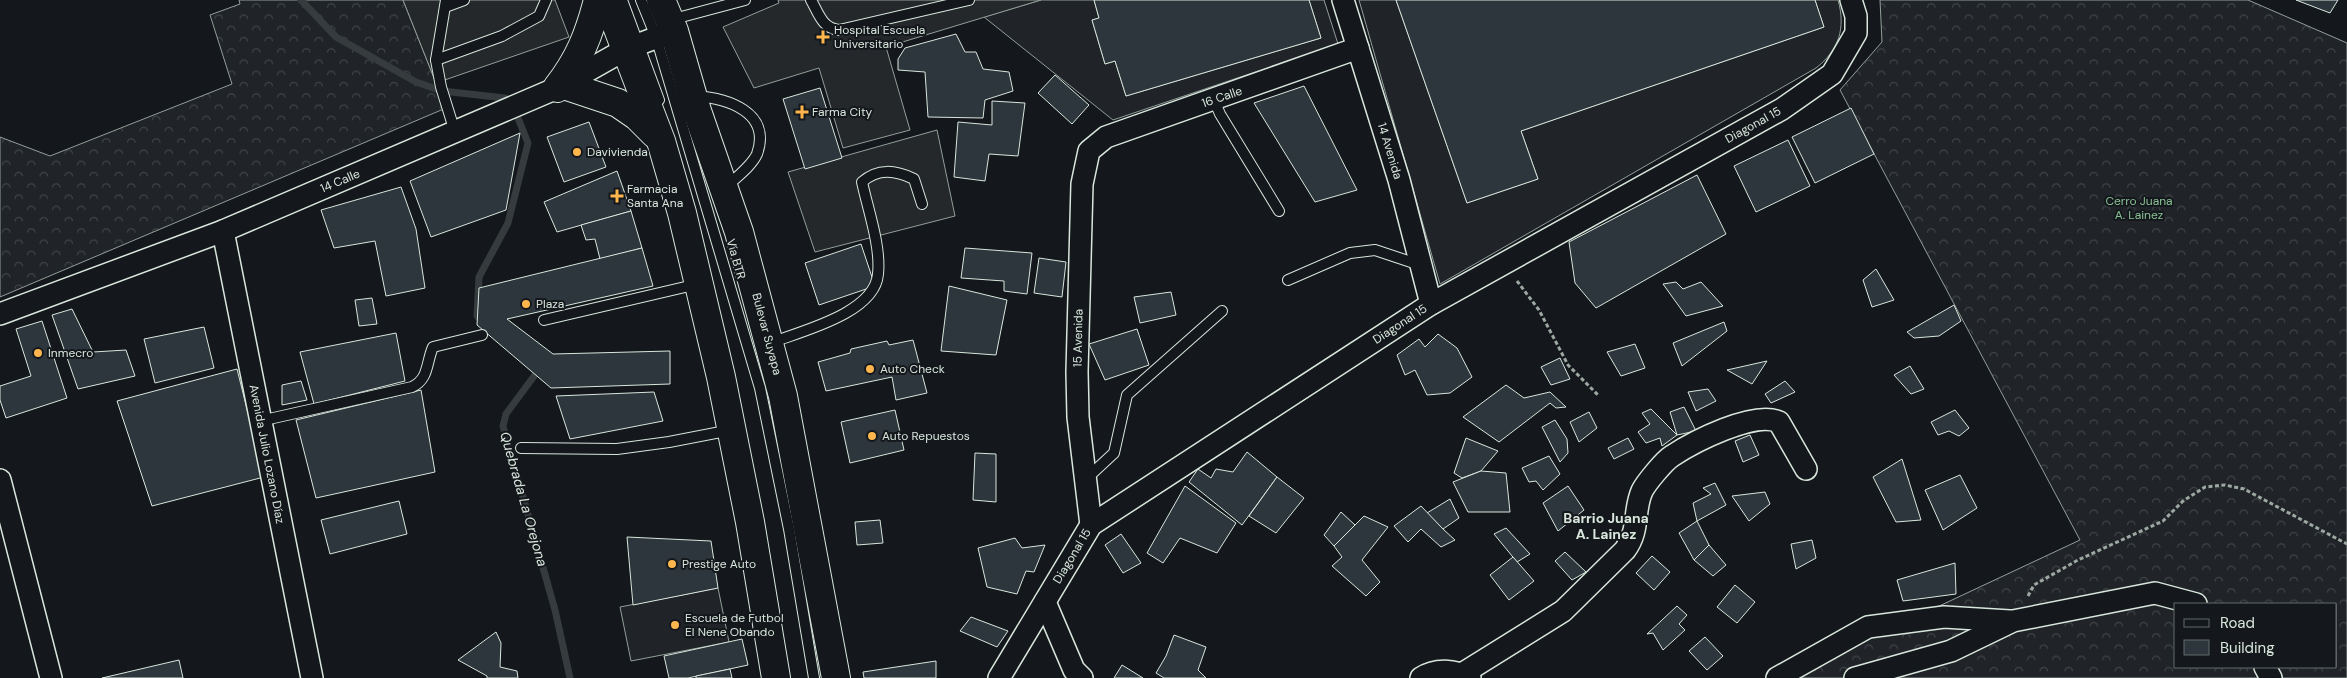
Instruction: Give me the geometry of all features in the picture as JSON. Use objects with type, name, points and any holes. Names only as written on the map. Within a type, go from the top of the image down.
[{"type":"main road","points":[[598,0],[589,32],[573,67],[560,87],[618,103],[668,140]]},
{"type":"main road","name":"Bulevar Suyapa","points":[[607,0],[654,30],[692,95],[739,232],[783,396],[836,678]]},
{"type":"main road","name":"Bulevar Suyapa","points":[[654,30],[668,140],[699,284],[722,376],[750,522],[776,678]]},
{"type":"street","name":"14 Avenida","points":[[1343,0],[1399,180],[1431,304]]},
{"type":"street","name":"Diagonal 15","points":[[999,678],[1091,524],[1431,304],[1782,109],[1832,74],[1856,32],[1856,16],[1851,0]]},
{"type":"street","name":"14 Calle","points":[[0,314],[222,231],[560,87],[654,30]]},
{"type":"street","name":"16 Calle","points":[[1089,151],[1106,137],[1358,48]]},
{"type":"street","name":"15 Avenida","points":[[1089,151],[1082,184],[1078,417],[1091,524]]},
{"type":"street","name":"Avenida Julio Lozano Díaz","points":[[222,231],[312,678]]},
{"type":"street","points":[[1421,678],[1429,673],[1447,671],[1466,676],[1563,610],[1626,550],[1636,530],[1642,490],[1670,457],[1715,432],[1766,418],[1779,422],[1806,470]]},
{"type":"street","points":[[0,480],[51,678]]},
{"type":"street","points":[[1855,678],[1951,651],[2013,622],[2155,593],[2192,603]]},
{"type":"street","points":[[1045,602],[1074,670],[1082,678]]},
{"type":"street","points":[[1777,678],[1868,627],[1944,617],[2013,622]]},
{"type":"lane","points":[[455,132],[441,87],[436,60],[446,4],[464,0]]},
{"type":"lane","points":[[436,60],[502,36],[539,16],[546,0]]},
{"type":"lane","name":"Vía BTR","points":[[622,0],[654,30],[662,109]]},
{"type":"lane","name":"Vía BTR","points":[[641,0],[654,30],[760,388],[789,529],[814,678]]},
{"type":"lane","points":[[654,30],[745,0]]},
{"type":"lane","points":[[811,0],[824,24],[831,29],[839,30],[969,0]]},
{"type":"lane","points":[[692,95],[714,97],[741,108],[755,120],[759,130],[756,155],[750,164],[724,188]]},
{"type":"lane","points":[[1214,100],[1220,114],[1279,211]]},
{"type":"lane","points":[[681,171],[694,218]]},
{"type":"lane","points":[[769,343],[846,313],[866,300],[873,291],[878,274],[878,254],[862,182],[871,174],[898,172],[914,179],[922,204]]},
{"type":"lane","points":[[1288,280],[1350,253],[1375,250],[1421,265]]},
{"type":"lane","points":[[544,320],[699,284]]},
{"type":"lane","points":[[1085,480],[1114,453],[1127,395],[1222,311]]},
{"type":"lane","points":[[260,421],[412,387],[421,383],[426,374],[427,360],[433,348],[482,335]]},
{"type":"lane","points":[[521,448],[617,449],[669,442],[732,430]]},
{"type":"path","points":[[1499,266],[1522,285],[1539,310],[1568,365],[1599,396]]},
{"type":"path","points":[[2013,622],[2034,585],[2078,560],[2163,521],[2183,501],[2205,487],[2225,486],[2244,489],[2347,544]]},
{"type":"green space","points":[[239,0],[403,0],[446,108],[0,297],[0,137],[50,156],[232,84],[210,15],[240,4]]},
{"type":"green space","points":[[1041,0],[1094,0],[1099,18],[1092,20],[1105,64],[1115,61],[1126,96],[1321,38],[1309,0],[1324,0],[1338,44],[1113,120],[984,17]]},
{"type":"green space","points":[[1359,0],[1396,0],[1467,203],[1538,179],[1521,131],[1824,27],[1815,0],[1838,0],[1841,29],[1839,38],[1830,54],[1816,68],[1440,284]]},
{"type":"green space","name":"Cerro Juana A. Lainez","points":[[1880,0],[2248,0],[2347,43],[2347,678],[1790,678],[1792,675],[2080,540],[1840,90],[1882,42]]},
{"type":"green space","name":"Escuela de Futbol El Nene Obando","points":[[718,588],[729,642],[631,661],[620,607]]},
{"type":"shaded area","points":[[403,0],[555,0],[569,37],[436,83]]},
{"type":"shaded area","name":"Hospital Escuela Universitario","points":[[778,0],[1041,0],[886,47],[910,130],[843,148],[819,68],[754,88],[723,27],[779,3]]},
{"type":"shaded area","points":[[937,130],[955,216],[815,252],[788,172]]},
{"type":"building","points":[[1094,0],[1309,0],[1321,38],[1126,96],[1115,61],[1105,64],[1092,20],[1099,18]]},
{"type":"building","points":[[1396,0],[1815,0],[1824,27],[1521,131],[1538,179],[1467,203]]},
{"type":"building","points":[[2296,0],[2338,0],[2330,13]]},
{"type":"building","points":[[956,34],[965,52],[976,52],[983,69],[1009,72],[1013,91],[985,100],[983,118],[928,117],[925,72],[898,70],[898,59],[905,48]]},
{"type":"building","points":[[1055,75],[1089,105],[1072,124],[1038,93]]},
{"type":"building","points":[[1304,86],[1357,190],[1315,202],[1254,103]]},
{"type":"building","points":[[820,88],[842,158],[805,169],[783,99]]},
{"type":"building","points":[[992,101],[1025,103],[1018,156],[989,154],[985,181],[954,177],[958,122],[992,125]]},
{"type":"building","points":[[1851,108],[1874,154],[1815,183],[1792,137]]},
{"type":"building","name":"Davivienda","points":[[589,122],[606,167],[564,182],[547,137]]},
{"type":"building","points":[[520,133],[506,210],[431,237],[410,181]]},
{"type":"building","points":[[1788,140],[1810,186],[1756,212],[1734,166]]},
{"type":"building","points":[[617,171],[631,211],[557,232],[544,202]]},
{"type":"building","points":[[1697,175],[1726,234],[1596,308],[1575,283],[1569,242]]},
{"type":"building","points":[[401,187],[416,229],[425,288],[386,296],[375,241],[334,248],[321,210]]},
{"type":"building","points":[[631,211],[642,248],[600,259],[595,239],[586,240],[581,225]]},
{"type":"building","points":[[861,244],[875,286],[819,305],[805,263]]},
{"type":"building","name":"Plaza","points":[[642,248],[653,286],[507,319],[553,354],[670,351],[670,384],[551,388],[477,325],[479,288]]},
{"type":"building","points":[[965,248],[1032,253],[1027,294],[1004,291],[1004,281],[961,278]]},
{"type":"building","points":[[1039,258],[1066,262],[1062,297],[1034,293]]},
{"type":"building","points":[[1876,269],[1894,300],[1872,307],[1863,280]]},
{"type":"building","points":[[1676,282],[1683,289],[1701,282],[1723,306],[1686,316],[1663,284]]},
{"type":"building","points":[[949,286],[1007,300],[996,355],[941,351]]},
{"type":"building","points":[[1171,292],[1176,315],[1140,323],[1134,297]]},
{"type":"building","points":[[372,298],[377,324],[359,326],[355,300]]},
{"type":"building","points":[[1954,305],[1961,321],[1939,336],[1914,338],[1907,332]]},
{"type":"building","points":[[72,309],[93,352],[126,350],[135,376],[78,389],[52,315]]},
{"type":"building","name":"Inmecro","points":[[42,321],[67,398],[6,418],[0,400],[0,386],[31,376],[16,329]]},
{"type":"building","points":[[1724,322],[1727,331],[1682,366],[1673,343]]},
{"type":"building","points":[[204,327],[214,368],[155,383],[144,339]]},
{"type":"building","points":[[1137,329],[1149,365],[1105,380],[1089,344]]},
{"type":"building","points":[[396,333],[405,381],[314,404],[300,352]]},
{"type":"building","points":[[1438,334],[1457,348],[1472,377],[1450,393],[1427,395],[1415,370],[1405,375],[1397,355],[1419,339],[1425,347]]},
{"type":"building","name":"Auto Check","points":[[913,340],[927,393],[896,400],[892,377],[826,391],[818,362],[850,353],[851,349],[887,341],[889,345]]},
{"type":"building","points":[[1635,344],[1645,368],[1621,376],[1607,352]]},
{"type":"building","points":[[1560,358],[1570,379],[1551,385],[1541,367]]},
{"type":"building","points":[[1767,361],[1752,384],[1727,370]]},
{"type":"building","points":[[1910,366],[1924,389],[1911,394],[1894,375]]},
{"type":"building","points":[[237,369],[264,477],[152,506],[117,401]]},
{"type":"building","points":[[301,381],[307,400],[282,405],[282,385]]},
{"type":"building","points":[[1785,381],[1795,392],[1771,403],[1765,394]]},
{"type":"building","points":[[1506,385],[1524,398],[1550,392],[1566,407],[1556,408],[1550,403],[1499,442],[1463,417]]},
{"type":"building","points":[[1708,389],[1716,401],[1696,411],[1688,392]]},
{"type":"building","points":[[421,390],[435,472],[316,498],[296,420]]},
{"type":"building","points":[[654,392],[663,421],[570,439],[556,396]]},
{"type":"building","points":[[1684,407],[1696,431],[1677,435],[1670,412]]},
{"type":"building","points":[[1651,409],[1677,435],[1662,446],[1660,438],[1646,443],[1638,432],[1650,424],[1642,413]]},
{"type":"building","name":"Auto Repuestos","points":[[895,410],[904,450],[850,463],[841,422]]},
{"type":"building","points":[[1955,410],[1969,428],[1959,436],[1949,431],[1938,435],[1931,422]]},
{"type":"building","points":[[1589,412],[1597,428],[1579,442],[1570,422]]},
{"type":"building","points":[[1555,420],[1567,439],[1568,453],[1560,462],[1542,427]]},
{"type":"building","points":[[1750,435],[1759,455],[1743,462],[1735,441]]},
{"type":"building","points":[[1466,438],[1498,451],[1481,471],[1462,478],[1454,473]]},
{"type":"building","points":[[1628,438],[1634,449],[1614,459],[1608,448]]},
{"type":"building","points":[[1247,452],[1277,477],[1242,525],[1189,482],[1198,469],[1211,478],[1216,469],[1233,472]]},
{"type":"building","points":[[975,453],[996,454],[996,502],[973,500]]},
{"type":"building","points":[[1549,456],[1560,474],[1543,490],[1536,481],[1529,482],[1522,468]]},
{"type":"building","points":[[1902,459],[1921,520],[1896,522],[1873,477]]},
{"type":"building","points":[[1481,471],[1506,473],[1510,512],[1468,512],[1453,482]]},
{"type":"building","points":[[1960,475],[1977,508],[1943,530],[1925,490]]},
{"type":"building","points":[[1277,477],[1304,498],[1276,533],[1249,516]]},
{"type":"building","points":[[1715,483],[1726,505],[1697,521],[1693,503],[1711,494],[1703,488]]},
{"type":"building","points":[[1185,486],[1236,523],[1217,553],[1180,538],[1163,563],[1147,553]]},
{"type":"building","points":[[1568,486],[1584,510],[1558,531],[1543,503]]},
{"type":"building","points":[[1765,492],[1770,504],[1749,521],[1732,496]]},
{"type":"building","points":[[1450,499],[1459,518],[1443,529],[1427,513]]},
{"type":"building","points":[[399,501],[407,534],[330,554],[321,520]]},
{"type":"building","points":[[1421,506],[1455,540],[1441,547],[1421,529],[1408,542],[1394,526]]},
{"type":"building","points":[[1341,512],[1355,525],[1334,546],[1324,535]]},
{"type":"building","points":[[1364,516],[1388,527],[1362,560],[1380,582],[1366,596],[1332,566],[1342,557],[1334,546]]},
{"type":"building","points":[[880,520],[883,543],[857,545],[855,522]]},
{"type":"building","points":[[1697,521],[1709,545],[1694,560],[1679,533]]},
{"type":"building","points":[[1506,528],[1530,554],[1517,562],[1494,534]]},
{"type":"building","points":[[1121,534],[1141,563],[1123,573],[1105,545]]},
{"type":"building","name":"Prestige Auto","points":[[627,537],[711,541],[718,588],[633,605]]},
{"type":"building","points":[[1015,538],[1022,548],[1045,545],[1034,572],[1026,571],[1017,594],[987,587],[978,548]]},
{"type":"building","points":[[1812,540],[1816,558],[1796,569],[1791,544]]},
{"type":"building","points":[[1709,545],[1726,565],[1713,576],[1694,560]]},
{"type":"building","points":[[1565,552],[1586,572],[1572,580],[1555,561]]},
{"type":"building","points":[[1652,556],[1670,572],[1654,590],[1636,573]]},
{"type":"building","points":[[1513,557],[1534,581],[1509,600],[1490,575]]},
{"type":"building","points":[[1955,563],[1956,594],[1903,601],[1897,580]]},
{"type":"building","points":[[1735,585],[1755,602],[1737,623],[1717,607]]},
{"type":"building","points":[[1677,606],[1687,615],[1679,624],[1685,630],[1663,650],[1653,633],[1647,634]]},
{"type":"building","points":[[971,617],[1008,631],[997,647],[960,631]]},
{"type":"building","points":[[496,632],[501,643],[500,667],[517,671],[518,678],[487,678],[487,676],[458,660]]},
{"type":"building","points":[[1174,635],[1206,647],[1198,670],[1206,678],[1164,678],[1156,673],[1166,656]]},
{"type":"building","points":[[1705,637],[1723,656],[1707,670],[1689,651]]},
{"type":"building","points":[[742,639],[748,665],[688,678],[669,678],[664,656]]},
{"type":"building","points":[[179,660],[183,678],[102,678]]},
{"type":"building","points":[[936,661],[936,678],[864,678],[863,672]]},
{"type":"building","points":[[1122,665],[1143,678],[1114,678]]},
{"type":"building","points":[[730,669],[732,678],[696,678],[696,676]]},
{"type":"waterway","name":"Quebrada La Orejona","points":[[301,0],[336,37],[416,82],[442,91],[505,98],[514,108],[528,143],[508,223],[479,277],[477,316],[483,321]]},
{"type":"waterway","name":"Quebrada La Orejona","points":[[540,368],[506,414],[503,426],[555,610],[570,678]]},
{"type":"place","name":"Hospital Escuela Universitario","points":[[823,37]]},
{"type":"place","name":"Farma City","points":[[802,112]]},
{"type":"place","name":"Davivienda","points":[[577,152]]},
{"type":"place","name":"Farmacia Santa Ana","points":[[617,196]]},
{"type":"place","name":"Plaza","points":[[526,304]]},
{"type":"place","name":"Inmecro","points":[[38,353]]},
{"type":"place","name":"Auto Check","points":[[870,369]]},
{"type":"place","name":"Auto Repuestos","points":[[872,436]]},
{"type":"place","name":"Prestige Auto","points":[[672,564]]},
{"type":"place","name":"Escuela de Futbol El Nene Obando","points":[[675,625]]},
{"type":"district","name":"Barrio Juana A. Lainez","points":[[1606,526]]}]
